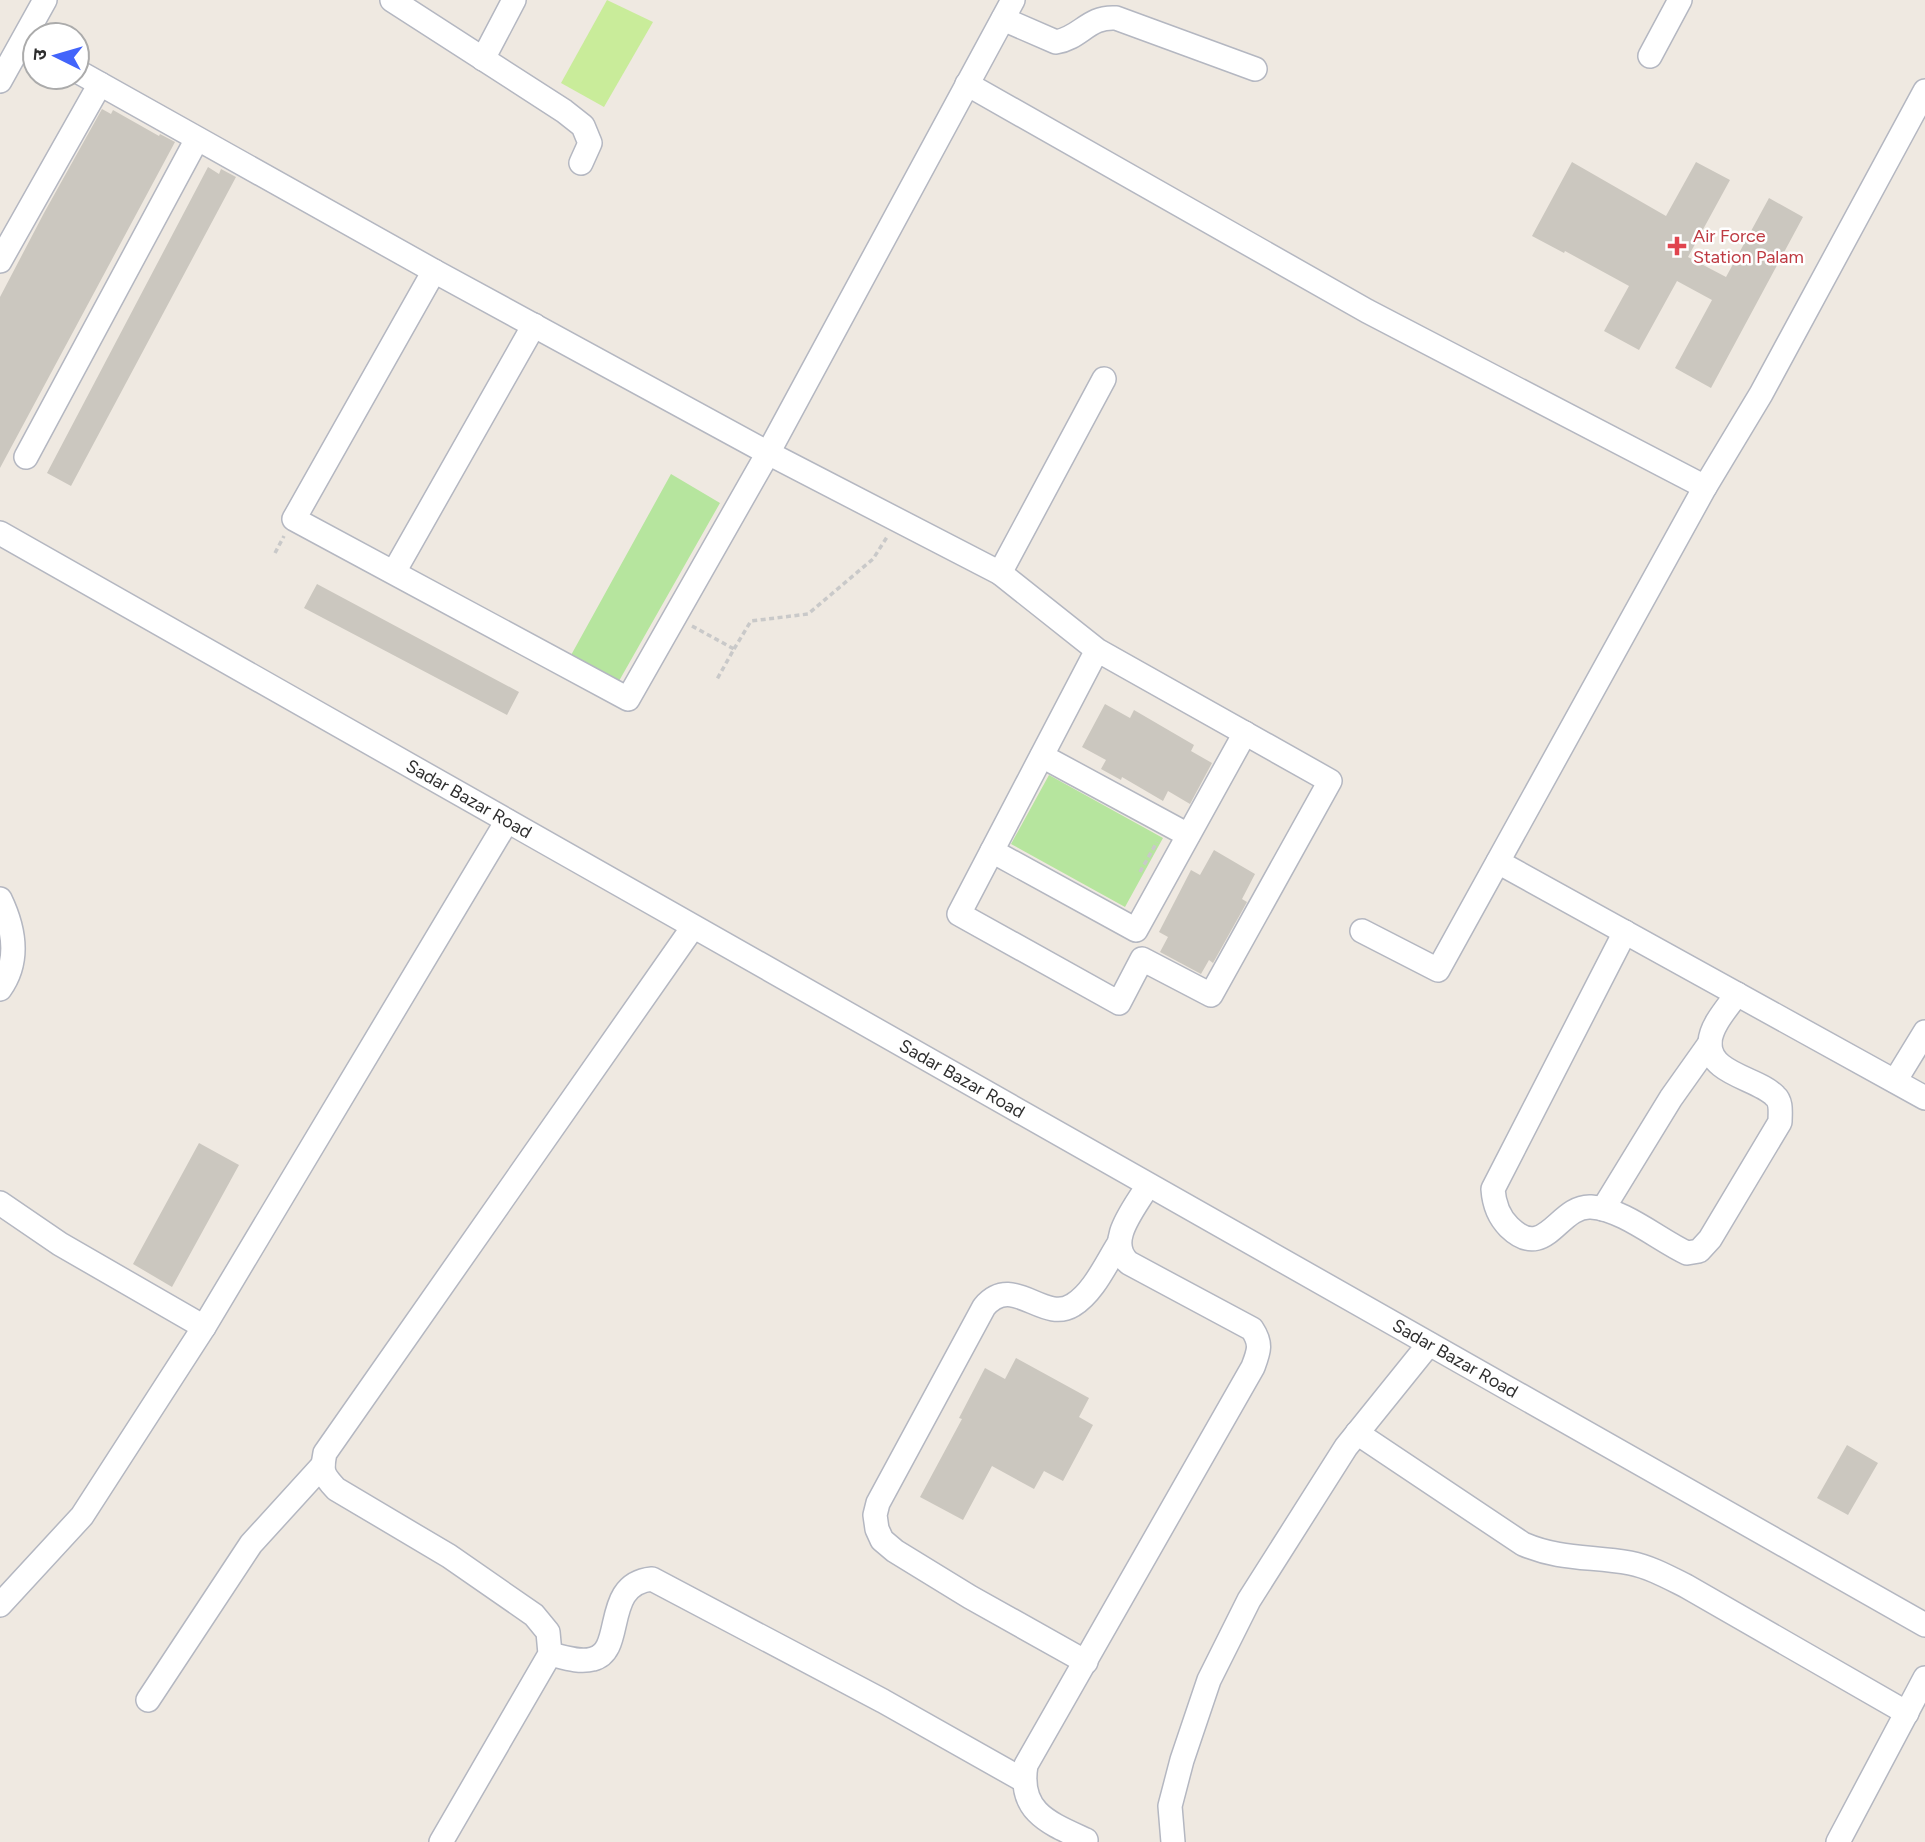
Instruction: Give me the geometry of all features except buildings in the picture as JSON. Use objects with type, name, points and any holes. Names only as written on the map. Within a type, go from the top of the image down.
[{"type":"street","points":[[37,21],[44,0]]},
{"type":"street","points":[[391,0],[583,126],[590,143],[581,163]]},
{"type":"street","points":[[483,59],[514,0]]},
{"type":"street","points":[[1650,55],[1680,0]]},
{"type":"street","points":[[434,271],[294,519],[628,699],[768,453],[1008,9],[1056,42],[1076,34],[1096,20],[1116,19],[1255,69]]},
{"type":"street","points":[[0,81],[21,54]]},
{"type":"street","points":[[91,79],[434,271],[768,453],[1000,573],[1097,650],[1330,781],[1211,995],[1142,959]]},
{"type":"street","points":[[0,261],[100,84]]},
{"type":"street","points":[[967,84],[1367,311],[1705,487]]},
{"type":"street","points":[[1362,931],[1438,970],[1705,487],[1761,394],[1925,91]]},
{"type":"street","points":[[26,457],[197,139]]},
{"type":"street","points":[[394,572],[534,325]]},
{"type":"street","points":[[1000,573],[1104,379]]},
{"type":"street","name":"Sadar Bazar Road","points":[[0,533],[1925,1625]]},
{"type":"street","points":[[1097,650],[959,914],[1119,1003],[1142,959],[1136,930],[1245,733]]},
{"type":"street","points":[[1042,755],[1188,835]]},
{"type":"street","points":[[0,1605],[82,1516],[204,1327],[507,821]]},
{"type":"street","points":[[992,850],[1136,930]]},
{"type":"street","points":[[1498,862],[1925,1098]]},
{"type":"street","points":[[0,899],[12,928],[14,954],[6,980],[0,989]]},
{"type":"street","points":[[441,1842],[550,1654],[548,1632],[534,1615],[449,1556],[336,1489],[324,1477],[325,1453],[693,927]]},
{"type":"street","points":[[1625,932],[1499,1174],[1493,1189],[1500,1218],[1512,1231],[1528,1239],[1552,1232],[1578,1208],[1591,1207],[1617,1214],[1687,1253],[1699,1251],[1710,1239],[1780,1122],[1780,1106],[1776,1096],[1715,1059],[1710,1043]]},
{"type":"street","points":[[1602,1209],[1671,1098],[1710,1043],[1715,1026],[1737,994]]},
{"type":"street","points":[[1895,1081],[1925,1032]]},
{"type":"street","points":[[1086,1662],[895,1551],[882,1540],[875,1515],[878,1503],[990,1299],[1002,1294],[1013,1295],[1059,1310],[1071,1307],[1083,1298],[1118,1245],[1121,1234],[1148,1185]]},
{"type":"street","points":[[0,1203],[60,1244],[204,1327]]},
{"type":"street","points":[[1086,1840],[1058,1827],[1034,1811],[1026,1797],[1023,1780],[1026,1765],[1253,1367],[1259,1352],[1259,1339],[1252,1329],[1129,1263],[1122,1256],[1118,1245]]},
{"type":"street","points":[[1173,1842],[1170,1806],[1182,1760],[1209,1680],[1249,1600],[1346,1447],[1429,1345]]},
{"type":"street","points":[[1357,1433],[1522,1544],[1545,1553],[1630,1563],[1655,1570],[1907,1713]]},
{"type":"street","points":[[148,1700],[251,1544],[323,1465]]},
{"type":"street","points":[[550,1654],[591,1660],[601,1656],[609,1641],[621,1599],[630,1586],[640,1580],[653,1579],[883,1701],[1023,1780]]},
{"type":"street","points":[[1838,1842],[1925,1678]]},
{"type":"path","points":[[716,681],[751,621],[808,614],[873,559],[896,521]]},
{"type":"path","points":[[675,616],[734,649]]},
{"type":"path","points":[[1135,882],[1158,839]]},
{"type":"path","points":[[1140,872],[1161,884]]},
{"type":"green space","points":[[607,0],[653,22],[604,107],[561,83]]},
{"type":"green space","points":[[671,474],[720,503],[619,681],[570,657]]},
{"type":"green space","points":[[1049,775],[1163,838],[1125,907],[1011,844]]},
{"type":"place","name":"Air Force Station Palam","points":[[1677,246]]}]
